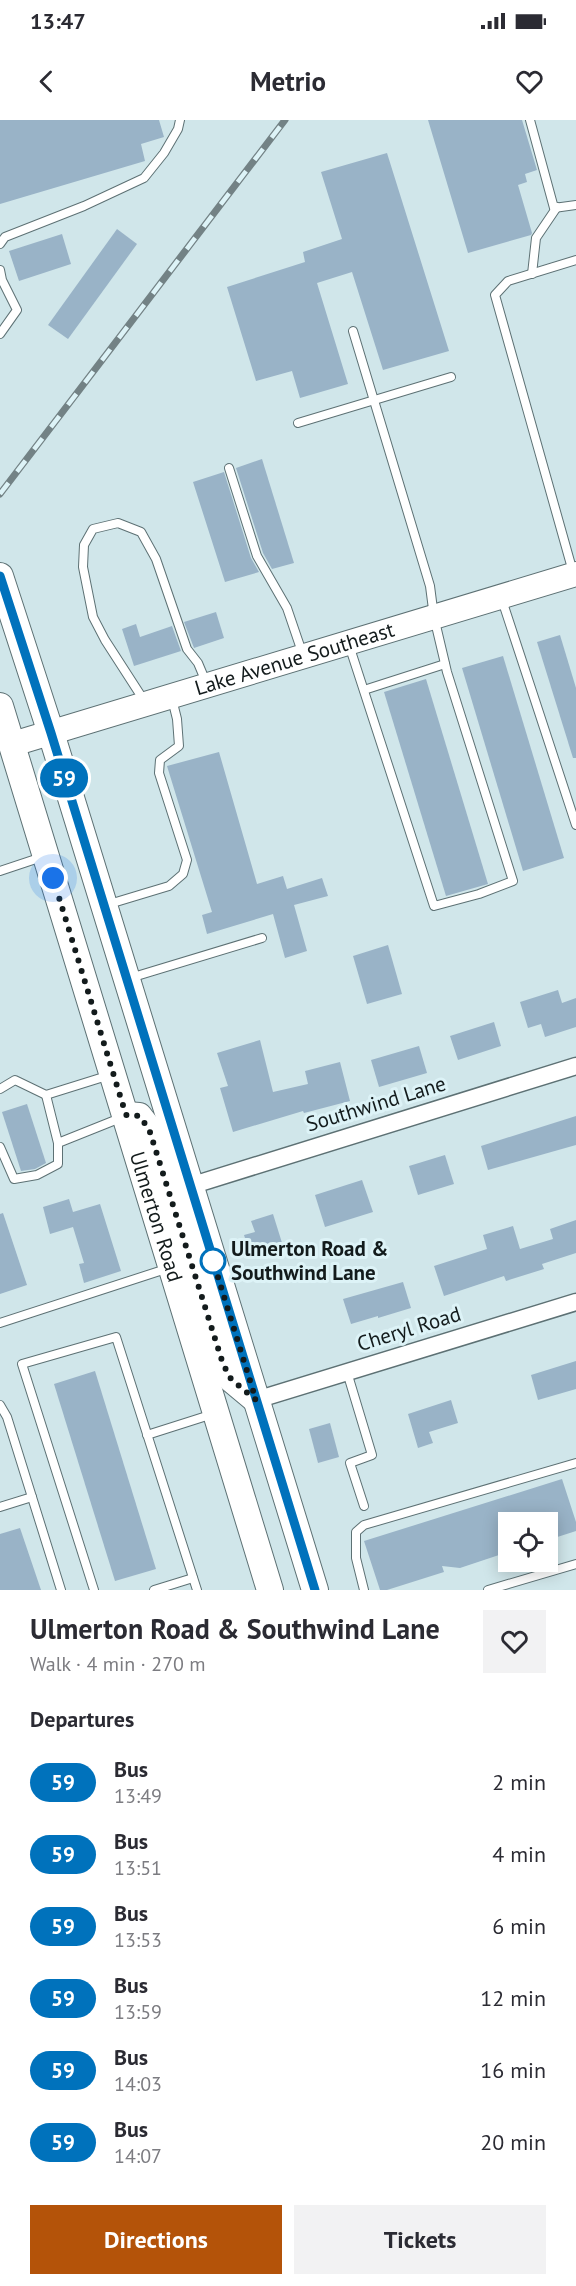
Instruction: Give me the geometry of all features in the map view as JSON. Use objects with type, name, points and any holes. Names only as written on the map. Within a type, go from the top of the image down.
[{"type":"main road","name":"Ulmerton Road","points":[[0,576],[51,733],[315,1590]]},
{"type":"main road","name":"Ulmerton Road","points":[[0,706],[6,743],[47,856],[270,1590]]},
{"type":"main road","points":[[126,1115],[139,1116],[149,1129],[223,1364],[231,1379],[256,1400]]},
{"type":"street","name":"Lake Avenue Southeast","points":[[6,743],[51,733],[145,702],[575,575]]},
{"type":"street","name":"Southwind Lane","points":[[190,1186],[576,1066]]},
{"type":"street","name":"Cheryl Road","points":[[256,1400],[576,1302]]},
{"type":"lane","points":[[0,244],[5,237],[84,206],[144,178],[164,153],[178,129],[180,120]]},
{"type":"lane","points":[[530,120],[554,208],[576,205]]},
{"type":"lane","points":[[532,274],[536,238],[557,207]]},
{"type":"lane","points":[[575,575],[495,295],[508,281],[576,260]]},
{"type":"lane","points":[[0,270],[17,310],[0,334]]},
{"type":"lane","points":[[348,642],[434,906],[479,894],[513,880],[445,664],[434,617],[430,586],[353,331]]},
{"type":"lane","points":[[298,423],[451,377]]},
{"type":"lane","points":[[229,468],[256,556],[287,608],[303,656]]},
{"type":"lane","points":[[145,702],[93,617],[83,567],[84,545],[93,529],[118,522],[141,532],[156,559],[187,649],[198,663],[206,684]]},
{"type":"lane","points":[[501,597],[576,825]]},
{"type":"lane","points":[[363,690],[445,664]]},
{"type":"lane","points":[[103,906],[169,886],[183,874],[187,860],[159,773],[160,760],[179,746],[177,720],[171,695]]},
{"type":"lane","points":[[0,871],[47,856]]},
{"type":"lane","points":[[126,980],[262,938]]},
{"type":"lane","points":[[0,1089],[15,1080],[46,1095],[113,1074]]},
{"type":"lane","points":[[0,1147],[14,1179],[37,1174],[58,1164],[58,1143],[46,1095]]},
{"type":"lane","points":[[58,1143],[126,1115]]},
{"type":"lane","points":[[0,1323],[172,1267]]},
{"type":"lane","points":[[94,1590],[22,1364],[116,1337],[197,1590]]},
{"type":"lane","points":[[347,1372],[372,1455],[350,1463],[364,1506]]},
{"type":"lane","points":[[0,1405],[7,1417],[61,1590]]},
{"type":"lane","points":[[147,1435],[217,1413]]},
{"type":"lane","points":[[364,1590],[356,1558],[356,1532],[364,1526],[576,1463]]},
{"type":"lane","points":[[0,1507],[32,1497]]},
{"type":"lane","points":[[488,1590],[576,1564]]},
{"type":"lane","points":[[154,1590],[193,1578]]},
{"type":"building","points":[[0,120],[159,120],[164,137],[141,144],[145,161],[0,204]]},
{"type":"building","points":[[428,120],[522,120],[537,170],[525,174],[527,182],[518,185],[531,235],[468,253]]},
{"type":"building","points":[[387,153],[449,351],[383,370],[352,272],[317,283],[348,384],[300,398],[292,371],[256,381],[227,287],[305,262],[303,252],[342,239],[321,172]]},
{"type":"building","points":[[117,229],[137,244],[68,339],[48,325]]},
{"type":"building","points":[[62,234],[71,264],[19,281],[9,251]]},
{"type":"building","points":[[262,459],[294,563],[272,569],[263,553],[236,468]]},
{"type":"building","points":[[224,472],[251,558],[259,572],[225,582],[193,482]]},
{"type":"building","points":[[216,612],[224,638],[194,648],[184,622]]},
{"type":"building","points":[[136,624],[140,637],[172,626],[181,651],[134,666],[122,629]]},
{"type":"building","points":[[560,635],[576,688],[576,758],[573,758],[537,642]]},
{"type":"building","points":[[503,656],[564,858],[523,871],[462,668]]},
{"type":"building","points":[[426,679],[488,884],[446,896],[384,692]]},
{"type":"building","points":[[219,752],[257,884],[283,876],[287,889],[322,878],[328,896],[294,905],[307,951],[285,958],[273,914],[207,934],[202,915],[212,912],[167,766]]},
{"type":"building","points":[[388,945],[402,994],[367,1004],[353,956]]},
{"type":"building","points":[[558,990],[562,1003],[576,998],[576,1027],[545,1037],[541,1024],[528,1028],[520,1002]]},
{"type":"building","points":[[494,1022],[501,1046],[458,1060],[450,1036]]},
{"type":"building","points":[[260,1040],[273,1092],[308,1084],[305,1071],[340,1062],[350,1101],[304,1113],[303,1111],[233,1132],[220,1088],[228,1086],[217,1053]]},
{"type":"building","points":[[419,1046],[427,1073],[379,1087],[371,1060]]},
{"type":"building","points":[[27,1104],[46,1163],[35,1169],[21,1171],[2,1112]]},
{"type":"building","points":[[576,1116],[576,1145],[488,1170],[481,1146]]},
{"type":"building","points":[[445,1155],[454,1184],[418,1195],[409,1166]]},
{"type":"building","points":[[362,1180],[373,1212],[325,1227],[315,1195]]},
{"type":"building","points":[[69,1199],[73,1212],[100,1204],[121,1271],[84,1283],[79,1264],[84,1263],[73,1227],[50,1234],[43,1207]]},
{"type":"building","points":[[3,1213],[27,1285],[0,1294],[0,1214]]},
{"type":"building","points":[[273,1214],[283,1246],[251,1257],[244,1235],[255,1232],[251,1221]]},
{"type":"building","points":[[576,1220],[576,1253],[542,1264],[544,1269],[506,1281],[504,1276],[444,1296],[434,1266],[487,1249],[483,1235],[513,1226],[520,1249],[553,1239],[550,1229]]},
{"type":"building","points":[[403,1282],[411,1308],[351,1324],[343,1299]]},
{"type":"building","points":[[576,1361],[576,1389],[538,1400],[531,1375]]},
{"type":"building","points":[[95,1371],[156,1569],[115,1581],[54,1384]]},
{"type":"building","points":[[451,1400],[458,1423],[429,1432],[433,1443],[418,1448],[408,1414]]},
{"type":"building","points":[[330,1423],[339,1457],[318,1463],[309,1429]]},
{"type":"building","points":[[562,1479],[576,1522],[576,1531],[558,1537],[558,1512],[498,1512],[498,1555],[460,1568],[442,1566],[444,1572],[387,1590],[380,1590],[364,1541]]},
{"type":"building","points":[[20,1528],[41,1590],[0,1590],[0,1534]]},
{"type":"railway","points":[[0,494],[285,120]]},
{"type":"bus line","name":"59","points":[[0,576],[51,733],[315,1590]]},
{"type":"place","name":"Ulmerton Road & Southwind Lane","points":[[213,1261]]},
{"type":"route","points":[[53,878],[126,1115],[139,1116],[149,1129],[223,1364],[231,1379],[256,1400],[213,1261]]}]
